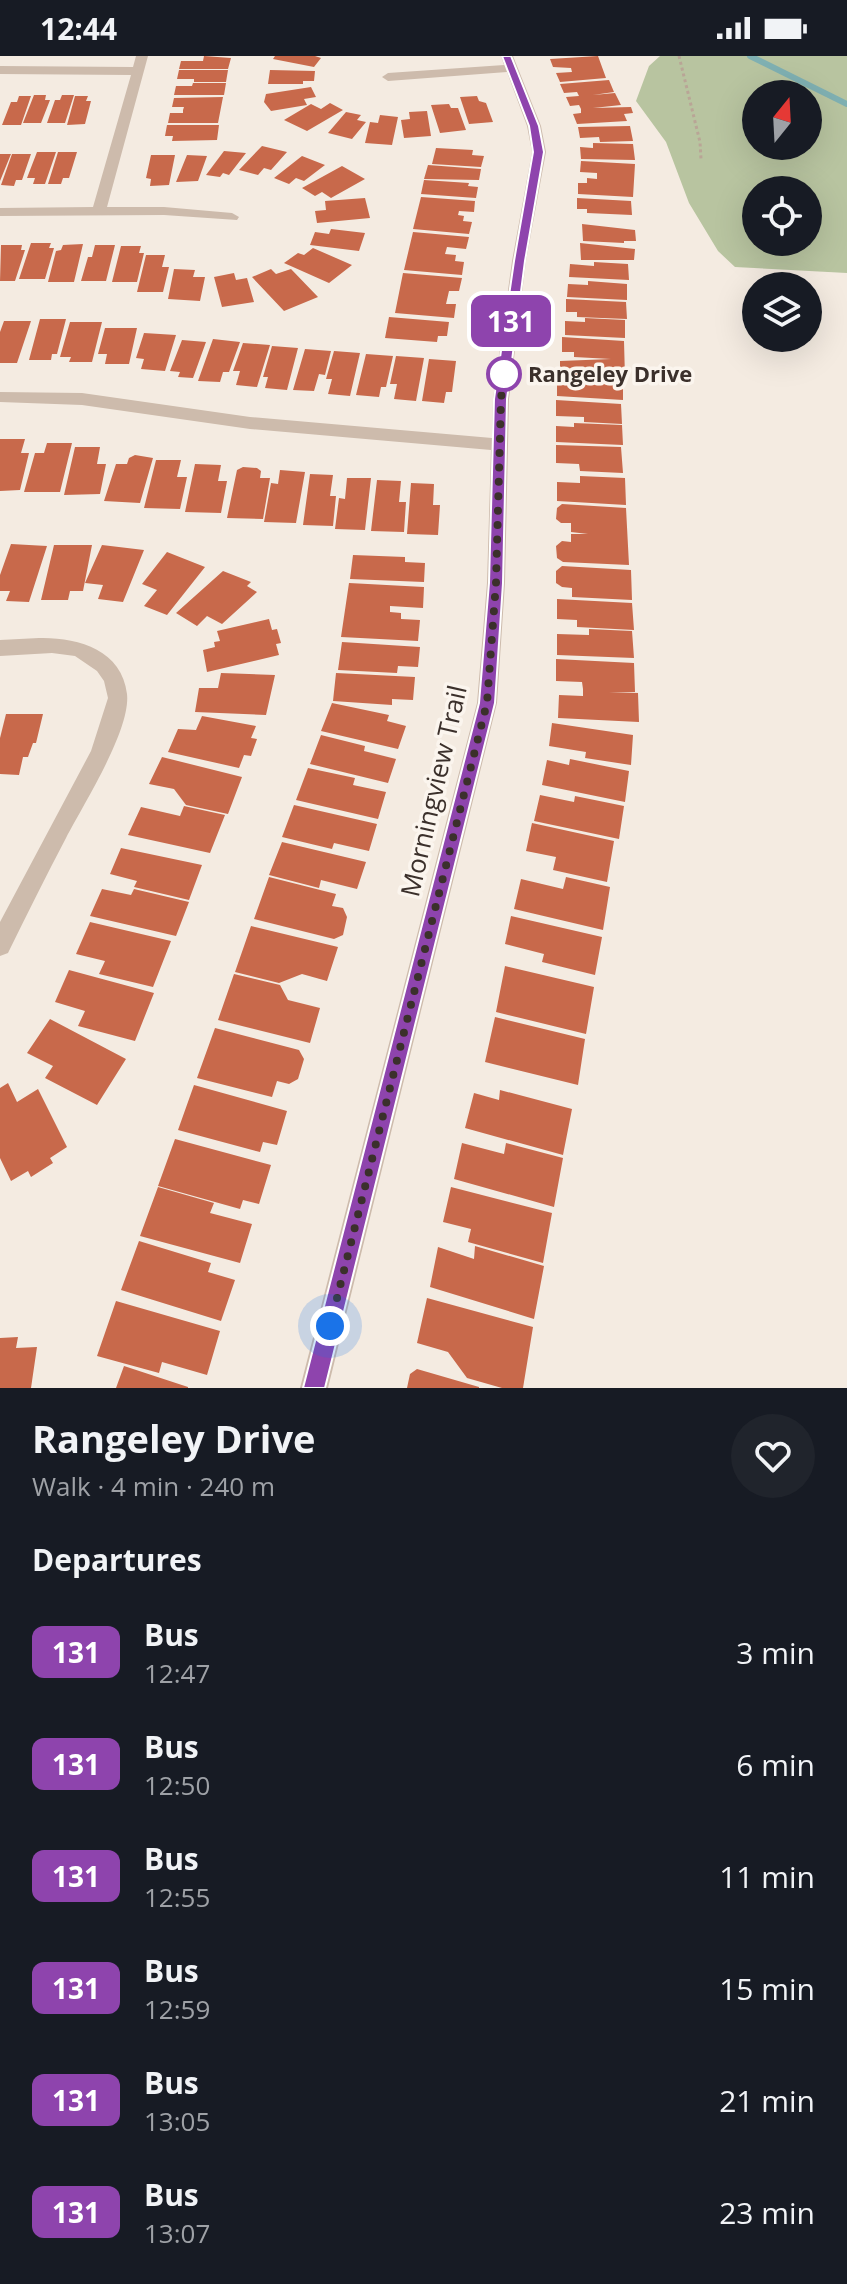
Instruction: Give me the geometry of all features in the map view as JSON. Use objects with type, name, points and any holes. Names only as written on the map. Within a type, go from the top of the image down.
[{"type":"street","points":[[99,210],[142,56]]},
{"type":"street","points":[[388,77],[509,62]]},
{"type":"street","name":"Morningview Trail","points":[[314,1388],[487,703],[496,583],[499,445],[505,368],[539,152],[534,126],[509,62]]},
{"type":"street","points":[[0,70],[138,71]]},
{"type":"street","points":[[0,212],[99,210],[232,217]]},
{"type":"street","points":[[0,397],[82,399],[250,423],[499,445]]},
{"type":"street","points":[[0,648],[51,645],[85,651],[99,660],[111,674],[116,684],[118,703],[96,759],[0,945]]},
{"type":"path","points":[[679,56],[700,142],[701,159]]},
{"type":"green space","points":[[660,56],[847,56],[847,273],[735,267],[718,251],[689,203],[666,142],[636,101],[649,66]]},
{"type":"building","points":[[204,56],[231,58],[228,69],[179,69],[181,61],[203,61]]},
{"type":"building","points":[[275,56],[321,58],[314,67],[273,59]]},
{"type":"building","points":[[598,56],[606,78],[560,82],[556,73],[572,72],[571,68],[553,67],[550,59]]},
{"type":"building","points":[[179,70],[228,70],[226,82],[194,82],[194,79],[177,79]]},
{"type":"building","points":[[270,70],[315,71],[314,81],[268,84]]},
{"type":"building","points":[[609,80],[614,92],[593,95],[615,93],[621,105],[593,108],[631,107],[633,113],[624,114],[627,121],[577,124],[573,114],[581,113],[581,109],[579,105],[570,106],[566,97],[579,96],[577,92],[564,93],[560,84]]},
{"type":"building","points":[[193,83],[226,83],[224,95],[174,95],[176,86],[192,86]]},
{"type":"building","points":[[311,87],[316,97],[304,99],[307,105],[271,111],[264,102],[266,94]]},
{"type":"building","points":[[34,95],[46,95],[45,100],[50,100],[41,123],[23,123]]},
{"type":"building","points":[[62,95],[74,95],[65,123],[47,123],[55,100],[60,100]]},
{"type":"building","points":[[19,96],[31,96],[21,125],[2,125],[11,102],[17,102]]},
{"type":"building","points":[[75,96],[88,96],[86,101],[91,101],[85,124],[67,125]]},
{"type":"building","points":[[477,96],[479,101],[486,103],[493,122],[469,124],[460,97]]},
{"type":"building","points":[[223,97],[218,123],[168,123],[170,113],[183,113],[184,107],[172,107],[174,98]]},
{"type":"building","points":[[330,103],[343,110],[307,131],[284,120],[311,104],[321,109]]},
{"type":"building","points":[[449,104],[451,108],[458,108],[466,130],[440,133],[431,105]]},
{"type":"building","points":[[427,111],[431,136],[404,138],[401,120],[410,119],[409,112]]},
{"type":"building","points":[[346,112],[361,115],[357,120],[366,122],[352,139],[328,133]]},
{"type":"building","points":[[380,115],[398,117],[392,145],[365,143],[370,122],[378,123]]},
{"type":"building","points":[[167,125],[219,125],[217,140],[172,141],[173,136],[165,136]]},
{"type":"building","points":[[630,126],[633,141],[600,142],[599,137],[580,138],[578,127]]},
{"type":"building","points":[[593,143],[633,144],[635,160],[581,159],[580,147],[593,148]]},
{"type":"building","points":[[262,146],[287,152],[271,170],[264,168],[258,175],[239,170]]},
{"type":"building","points":[[436,148],[473,150],[472,155],[484,156],[481,167],[432,164]]},
{"type":"building","points":[[224,151],[246,153],[229,175],[206,175]]},
{"type":"building","points":[[37,152],[56,152],[45,184],[33,184],[35,178],[27,178]]},
{"type":"building","points":[[58,152],[77,152],[69,178],[63,178],[61,184],[48,184]]},
{"type":"building","points":[[0,154],[11,154],[0,181]]},
{"type":"building","points":[[12,154],[31,154],[22,180],[16,180],[14,186],[1,185]]},
{"type":"building","points":[[151,155],[175,155],[169,185],[150,186],[151,179],[146,178]]},
{"type":"building","points":[[187,155],[207,156],[198,181],[176,182]]},
{"type":"building","points":[[302,156],[325,165],[304,181],[296,178],[289,184],[274,178]]},
{"type":"building","points":[[581,161],[635,164],[633,197],[578,194],[578,183],[587,183],[587,178],[597,179],[597,173],[580,172]]},
{"type":"building","points":[[428,165],[481,169],[479,180],[424,179]]},
{"type":"building","points":[[342,166],[365,179],[331,198],[322,192],[315,196],[302,188]]},
{"type":"building","points":[[424,180],[469,183],[468,186],[478,187],[476,198],[421,194]]},
{"type":"building","points":[[421,197],[475,201],[474,212],[459,211],[458,215],[464,216],[463,221],[472,222],[469,234],[413,229]]},
{"type":"building","points":[[365,198],[370,218],[317,223],[315,211],[326,210],[325,201]]},
{"type":"building","points":[[577,198],[631,201],[632,215],[587,213],[587,209],[577,209]]},
{"type":"building","points":[[582,224],[635,230],[636,241],[583,241]]},
{"type":"building","points":[[331,229],[365,233],[359,251],[310,245],[315,232],[329,234]]},
{"type":"building","points":[[413,232],[469,237],[466,249],[447,247],[445,254],[456,255],[455,261],[464,262],[462,275],[404,270]]},
{"type":"building","points":[[31,243],[51,243],[49,248],[54,248],[45,279],[19,279]]},
{"type":"building","points":[[580,243],[635,249],[634,260],[581,260]]},
{"type":"building","points":[[83,244],[74,282],[48,282],[56,251],[61,250],[63,245]]},
{"type":"building","points":[[1,245],[22,245],[21,250],[25,250],[15,281],[0,281]]},
{"type":"building","points":[[95,245],[115,245],[106,281],[81,281],[88,257],[92,257]]},
{"type":"building","points":[[121,246],[141,246],[139,253],[144,253],[137,282],[112,282]]},
{"type":"building","points":[[313,248],[352,265],[329,283],[284,263],[298,253],[304,255]]},
{"type":"building","points":[[146,255],[165,255],[162,267],[169,267],[163,292],[137,292]]},
{"type":"building","points":[[594,262],[628,264],[629,280],[569,277],[570,264],[594,266]]},
{"type":"building","points":[[174,269],[195,270],[193,277],[205,277],[200,301],[168,299]]},
{"type":"building","points":[[271,269],[276,274],[291,269],[318,297],[284,311],[252,277]]},
{"type":"building","points":[[234,273],[236,280],[247,278],[254,302],[222,307],[214,277]]},
{"type":"building","points":[[403,273],[462,278],[459,291],[449,291],[446,304],[456,304],[454,318],[395,313]]},
{"type":"building","points":[[588,281],[627,284],[627,300],[567,297],[568,284],[588,285]]},
{"type":"building","points":[[566,299],[626,302],[627,319],[577,317],[577,312],[566,312]]},
{"type":"building","points":[[389,317],[449,322],[447,336],[438,336],[437,342],[385,338]]},
{"type":"building","points":[[585,318],[625,320],[625,338],[565,335],[565,321],[585,322]]},
{"type":"building","points":[[40,319],[66,319],[57,354],[52,354],[51,360],[29,360]]},
{"type":"building","points":[[4,321],[31,321],[17,363],[0,363],[0,332]]},
{"type":"building","points":[[70,322],[102,322],[92,362],[69,362],[71,357],[60,357]]},
{"type":"building","points":[[105,328],[137,328],[129,364],[105,364],[107,354],[98,354]]},
{"type":"building","points":[[144,333],[176,335],[165,371],[141,369],[144,359],[136,358]]},
{"type":"building","points":[[562,337],[624,341],[625,378],[560,376],[560,361],[611,359],[574,357],[574,352],[562,352]]},
{"type":"building","points":[[213,339],[240,342],[229,372],[223,372],[220,382],[198,381]]},
{"type":"building","points":[[182,340],[206,342],[193,378],[178,377],[180,372],[170,371]]},
{"type":"building","points":[[243,343],[270,345],[257,387],[236,385],[240,371],[233,371]]},
{"type":"building","points":[[272,346],[298,348],[287,390],[265,388],[268,377],[263,377]]},
{"type":"building","points":[[305,349],[331,351],[325,375],[319,374],[314,391],[293,390]]},
{"type":"building","points":[[334,351],[360,353],[350,396],[328,394],[332,379],[326,379]]},
{"type":"building","points":[[366,354],[393,356],[386,387],[381,387],[379,397],[356,395]]},
{"type":"building","points":[[396,356],[424,358],[416,401],[394,399],[397,384],[390,384]]},
{"type":"building","points":[[429,359],[456,361],[452,392],[446,392],[444,403],[422,401]]},
{"type":"building","points":[[580,379],[623,381],[623,400],[557,396],[557,381],[580,383]]},
{"type":"building","points":[[556,400],[621,404],[622,424],[584,422],[584,417],[556,416]]},
{"type":"building","points":[[574,423],[622,425],[623,445],[556,442],[556,426],[574,427]]},
{"type":"building","points":[[0,439],[25,439],[21,453],[29,453],[20,490],[0,491]]},
{"type":"building","points":[[47,443],[72,443],[60,492],[24,492],[35,453],[44,453]]},
{"type":"building","points":[[556,445],[621,447],[623,473],[580,471],[579,464],[556,463]]},
{"type":"building","points":[[75,447],[100,447],[97,464],[106,464],[100,494],[64,495]]},
{"type":"building","points":[[135,455],[153,458],[140,503],[104,501],[116,464],[127,464],[129,458]]},
{"type":"building","points":[[156,460],[181,460],[177,477],[187,477],[180,509],[144,508]]},
{"type":"building","points":[[195,464],[221,465],[218,481],[227,481],[221,513],[185,512]]},
{"type":"building","points":[[257,468],[261,471],[260,478],[270,478],[263,519],[227,518],[237,470]]},
{"type":"building","points":[[280,470],[305,472],[296,523],[264,522],[271,483],[278,484]]},
{"type":"building","points":[[310,474],[333,475],[330,496],[336,496],[333,526],[303,525]]},
{"type":"building","points":[[580,476],[625,478],[626,505],[557,501],[557,482],[580,483]]},
{"type":"building","points":[[347,478],[371,478],[365,530],[335,529],[339,498],[345,499]]},
{"type":"building","points":[[377,480],[401,481],[399,502],[406,502],[404,532],[371,531]]},
{"type":"building","points":[[411,483],[434,484],[433,505],[440,505],[438,535],[407,534]]},
{"type":"building","points":[[562,504],[626,508],[629,565],[563,562],[557,558],[556,546],[562,541],[571,542],[571,534],[588,534],[571,532],[571,523],[561,523],[556,519],[557,508]]},
{"type":"building","points":[[11,544],[47,546],[29,602],[6,601],[10,591],[0,591],[0,575]]},
{"type":"building","points":[[54,545],[92,545],[83,591],[70,591],[68,600],[41,600]]},
{"type":"building","points":[[102,545],[144,550],[123,602],[98,599],[103,585],[85,583]]},
{"type":"building","points":[[167,552],[205,567],[167,615],[144,606],[157,590],[142,584]]},
{"type":"building","points":[[353,555],[405,557],[405,562],[425,563],[424,582],[350,579]]},
{"type":"building","points":[[562,566],[631,570],[632,600],[572,597],[572,588],[556,583],[556,571]]},
{"type":"building","points":[[223,571],[251,582],[247,586],[257,592],[222,624],[207,616],[197,626],[176,613]]},
{"type":"building","points":[[349,583],[424,587],[423,608],[390,606],[390,612],[401,613],[401,619],[420,620],[418,641],[341,637]]},
{"type":"building","points":[[557,599],[632,603],[634,630],[577,627],[577,620],[557,619]]},
{"type":"building","points":[[269,619],[272,630],[277,629],[281,643],[276,644],[279,655],[207,672],[203,650],[215,647],[214,642],[220,641],[217,631]]},
{"type":"building","points":[[589,629],[632,631],[634,658],[557,655],[557,634],[589,635]]},
{"type":"building","points":[[342,642],[420,647],[418,667],[398,666],[397,673],[338,670]]},
{"type":"building","points":[[556,659],[634,663],[635,692],[609,692],[638,693],[639,722],[558,718],[559,695],[583,696],[583,689],[582,682],[556,681]]},
{"type":"building","points":[[221,673],[275,675],[266,715],[195,712],[199,688],[218,688]]},
{"type":"building","points":[[336,673],[415,677],[413,700],[392,699],[392,705],[333,701]]},
{"type":"building","points":[[332,703],[389,715],[387,721],[406,726],[398,749],[321,731]]},
{"type":"building","points":[[6,714],[43,714],[36,743],[33,743],[28,757],[23,757],[19,775],[0,774],[0,738]]},
{"type":"building","points":[[202,716],[256,726],[251,738],[257,739],[251,756],[244,755],[239,768],[168,752],[178,729],[196,730]]},
{"type":"building","points":[[552,723],[633,735],[631,765],[585,758],[586,752],[549,746]]},
{"type":"building","points":[[321,735],[365,746],[364,751],[396,759],[388,783],[310,764]]},
{"type":"building","points":[[162,757],[242,777],[228,814],[186,805],[174,789],[149,784]]},
{"type":"building","points":[[570,759],[629,771],[625,802],[542,785],[547,760],[569,765]]},
{"type":"building","points":[[308,768],[355,778],[353,785],[386,792],[378,819],[296,800]]},
{"type":"building","points":[[540,795],[574,802],[575,796],[624,806],[619,839],[534,821]]},
{"type":"building","points":[[294,805],[377,824],[369,851],[334,843],[332,849],[282,837]]},
{"type":"building","points":[[184,806],[225,815],[210,853],[128,835],[141,807],[180,816]]},
{"type":"building","points":[[532,823],[614,841],[607,882],[553,870],[556,857],[526,851]]},
{"type":"building","points":[[282,842],[366,862],[357,889],[321,880],[319,888],[269,875]]},
{"type":"building","points":[[121,848],[202,865],[189,900],[134,887],[137,881],[110,874]]},
{"type":"building","points":[[269,877],[336,894],[332,906],[343,908],[347,917],[343,935],[334,939],[254,919]]},
{"type":"building","points":[[566,877],[610,887],[603,930],[514,909],[521,879],[563,889]]},
{"type":"building","points":[[102,889],[131,895],[134,889],[189,902],[176,936],[90,916]]},
{"type":"building","points":[[511,916],[602,937],[595,975],[542,962],[544,954],[505,944]]},
{"type":"building","points":[[90,922],[171,941],[153,987],[99,974],[105,961],[76,954]]},
{"type":"building","points":[[251,926],[338,947],[327,981],[302,974],[279,983],[235,972]]},
{"type":"building","points":[[505,966],[594,987],[586,1034],[496,1012]]},
{"type":"building","points":[[69,970],[154,993],[135,1041],[78,1026],[85,1011],[55,1002]]},
{"type":"building","points":[[234,974],[280,985],[288,1000],[320,1008],[310,1043],[218,1020]]},
{"type":"building","points":[[495,1017],[585,1039],[578,1085],[485,1062]]},
{"type":"building","points":[[50,1019],[126,1059],[97,1105],[45,1078],[53,1066],[27,1053]]},
{"type":"building","points":[[215,1028],[299,1050],[304,1059],[298,1079],[289,1084],[277,1081],[272,1097],[197,1078]]},
{"type":"building","points":[[8,1083],[17,1102],[38,1089],[67,1147],[50,1158],[53,1163],[31,1177],[28,1171],[11,1181],[0,1158],[0,1088]]},
{"type":"building","points":[[194,1085],[287,1111],[277,1145],[263,1142],[260,1152],[178,1130]]},
{"type":"building","points":[[500,1090],[572,1109],[563,1155],[465,1128],[474,1093],[499,1100]]},
{"type":"building","points":[[175,1139],[271,1165],[259,1204],[243,1200],[240,1209],[158,1186]]},
{"type":"building","points":[[462,1143],[504,1154],[506,1143],[563,1158],[554,1207],[454,1179]]},
{"type":"building","points":[[158,1187],[214,1203],[210,1213],[252,1224],[240,1263],[140,1236]]},
{"type":"building","points":[[451,1187],[552,1213],[543,1263],[468,1242],[471,1229],[443,1222]]},
{"type":"building","points":[[139,1241],[211,1263],[208,1272],[235,1280],[221,1321],[121,1290]]},
{"type":"building","points":[[475,1246],[544,1266],[534,1319],[430,1287],[438,1247],[474,1259]]},
{"type":"building","points":[[427,1298],[533,1327],[523,1388],[502,1388],[467,1378],[448,1352],[417,1343]]},
{"type":"building","points":[[116,1301],[220,1331],[207,1375],[162,1362],[159,1373],[97,1356]]},
{"type":"building","points":[[18,1337],[16,1348],[37,1347],[31,1388],[0,1388],[0,1338]]},
{"type":"building","points":[[124,1366],[188,1387],[188,1388],[116,1388]]},
{"type":"building","points":[[417,1369],[479,1388],[407,1388],[410,1374]]},
{"type":"waterway","points":[[750,56],[847,104]]},
{"type":"bus line","name":"131","points":[[314,1388],[487,703],[496,583],[501,399],[519,261],[539,152],[534,126],[507,56]]},
{"type":"place","name":"Rangeley Drive","points":[[504,374]]},
{"type":"route","points":[[330,1326],[487,703],[496,583],[504,371],[504,374]]}]
